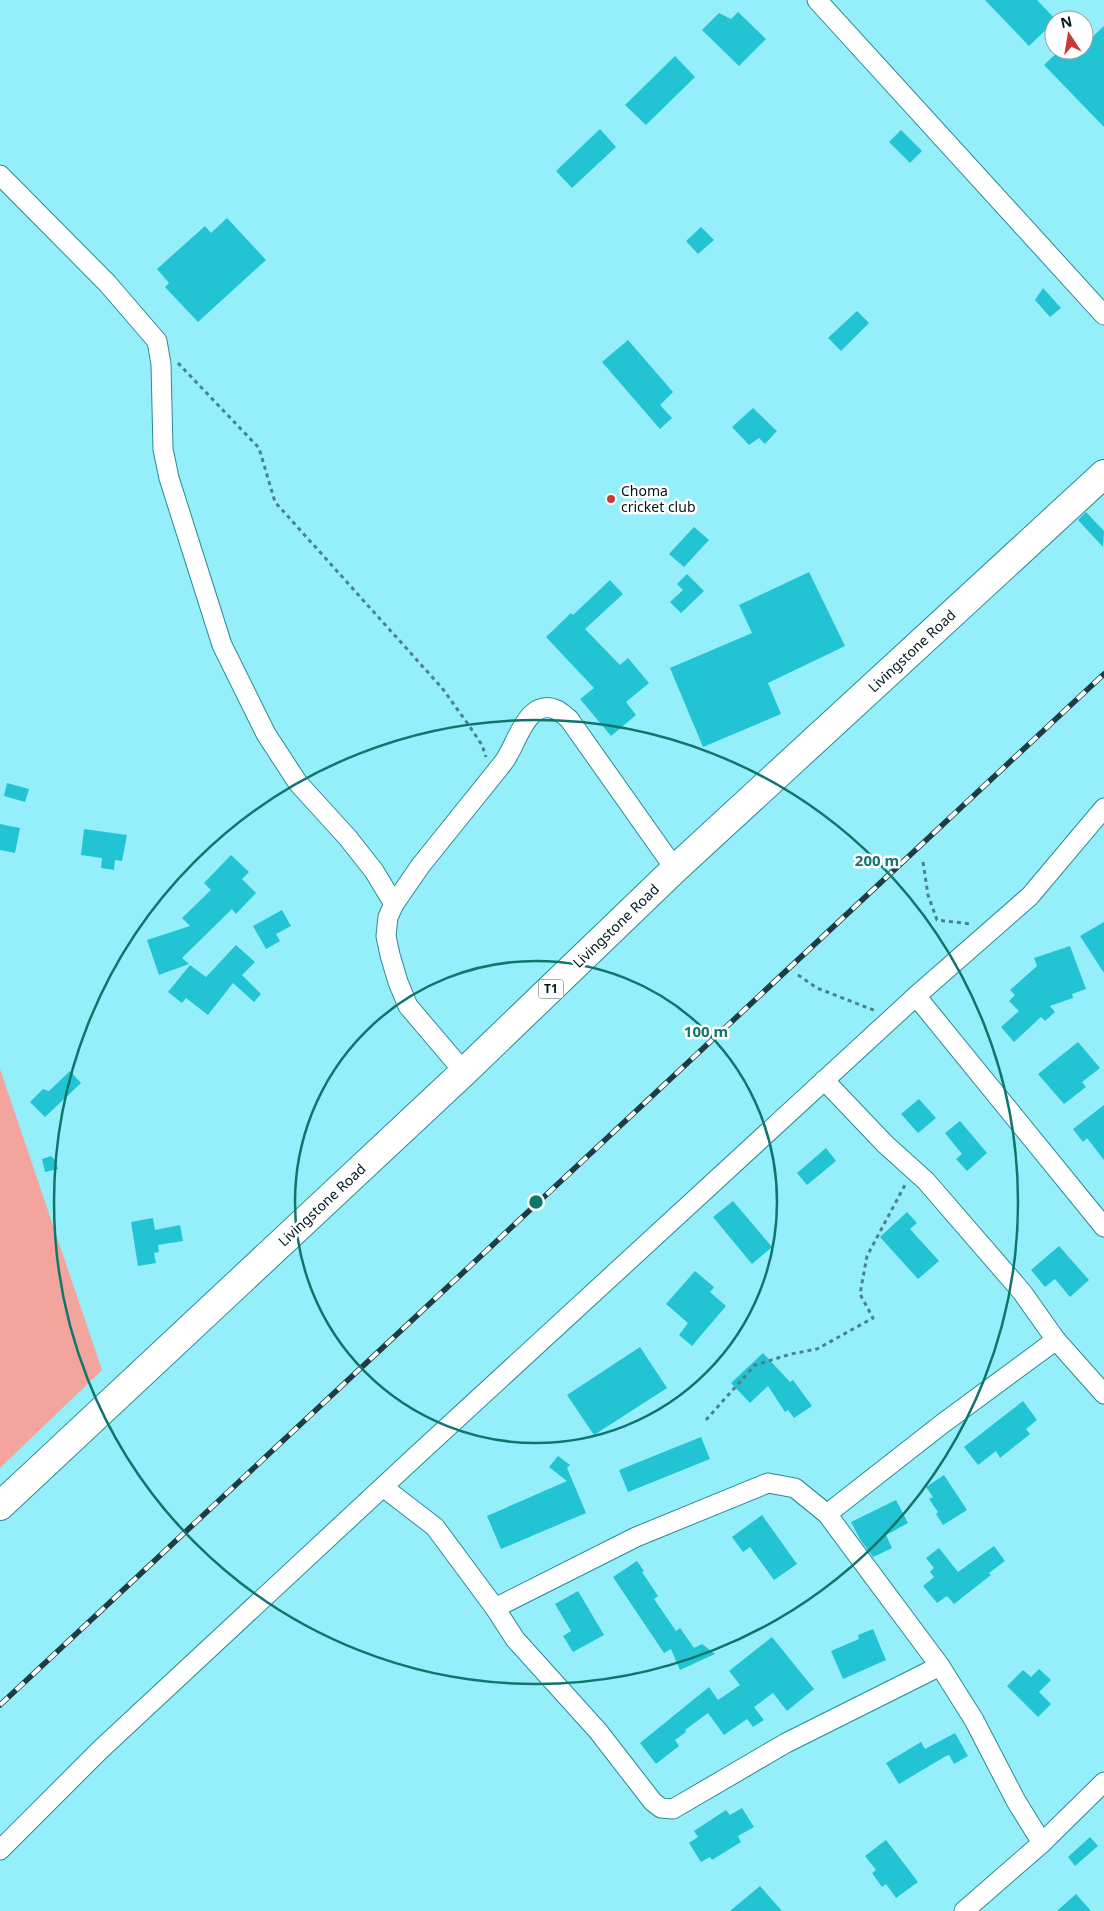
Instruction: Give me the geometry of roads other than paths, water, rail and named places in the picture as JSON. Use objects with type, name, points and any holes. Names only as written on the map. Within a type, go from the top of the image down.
[{"type":"highway","name":"Livingstone Road","points":[[0,1506],[464,1072],[675,869],[1104,474]]},
{"type":"street","points":[[817,0],[1104,314]]},
{"type":"street","points":[[0,175],[107,283],[157,341],[161,364],[163,449],[169,478],[222,645],[266,734],[298,783],[348,838],[374,871],[394,904]]},
{"type":"street","points":[[464,1072],[408,1006],[398,982],[386,936],[388,917],[394,904],[421,865],[500,768],[509,755],[525,722],[534,712],[545,708],[555,709],[569,719],[675,869]]},
{"type":"street","points":[[0,1850],[100,1750],[383,1487],[824,1080],[1030,896],[1104,808]]},
{"type":"street","points":[[916,996],[1103,1224]]},
{"type":"street","points":[[824,1080],[885,1144],[926,1181],[1022,1292],[1056,1340],[1104,1394]]},
{"type":"street","points":[[827,1514],[942,1424],[1056,1340]]},
{"type":"street","points":[[496,1608],[636,1537],[768,1483],[795,1488],[827,1514],[940,1666],[974,1720],[1016,1801],[1042,1843]]},
{"type":"street","points":[[383,1487],[435,1527],[496,1608],[515,1639],[598,1731],[653,1802],[661,1808],[673,1809],[786,1743],[940,1666]]},
{"type":"street","points":[[964,1911],[1042,1843],[1104,1782]]},
{"type":"railway","points":[[0,1705],[1104,674]]},
{"type":"place","name":"Choma cricket club","points":[[611,499]]}]
